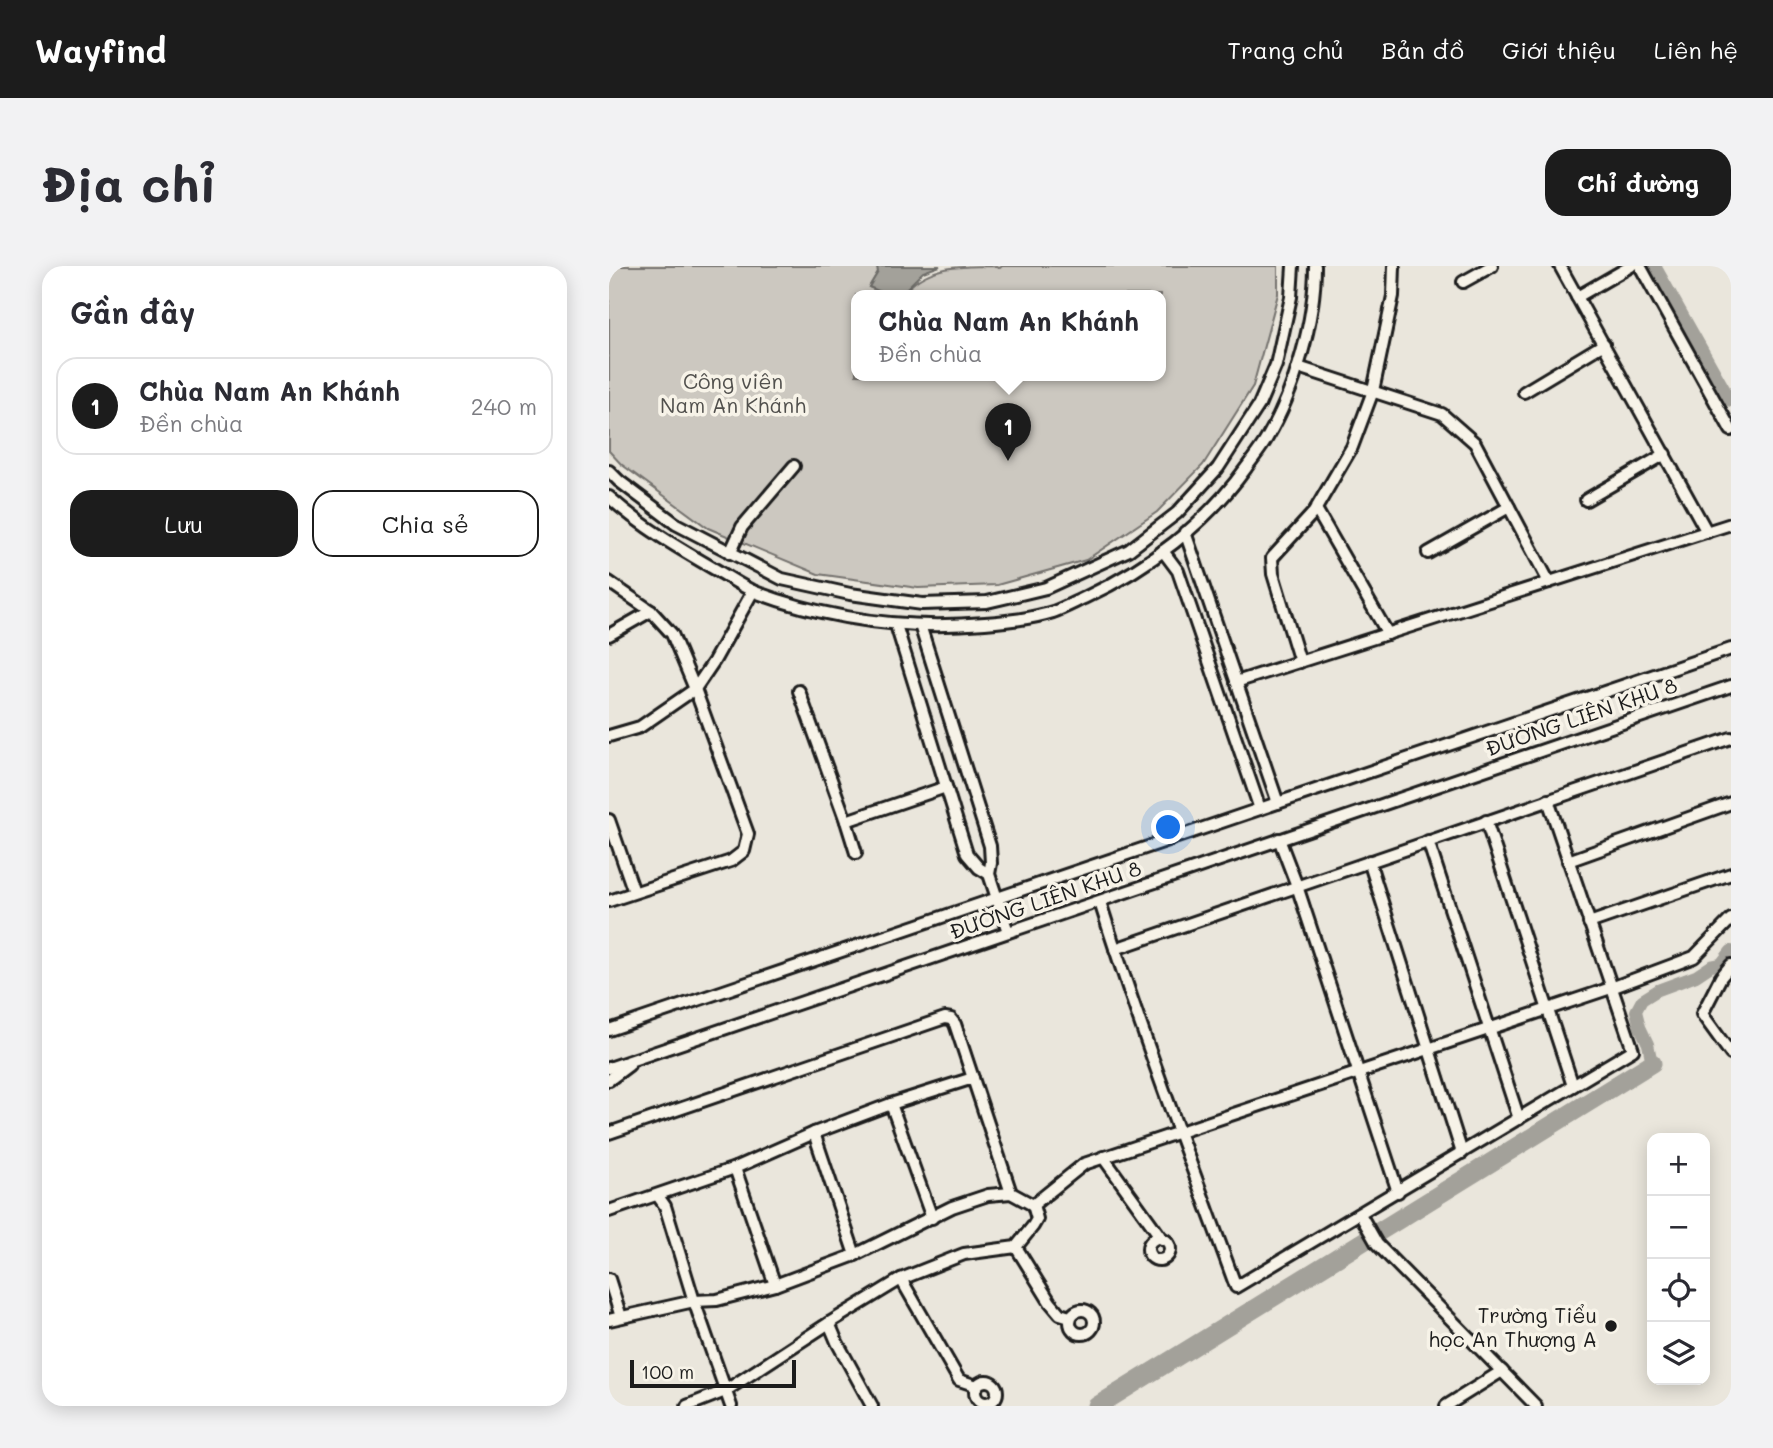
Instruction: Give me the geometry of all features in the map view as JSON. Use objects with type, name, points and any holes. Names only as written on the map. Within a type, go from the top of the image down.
[{"type":"street","points":[[609,471],[676,524],[782,579],[850,594],[922,604],[987,602],[1046,588],[1129,550],[1177,513],[1217,468],[1259,405],[1276,365],[1291,297],[1293,266]]},
{"type":"street","points":[[609,497],[669,543],[753,591],[798,605],[853,619],[897,625],[967,625],[1016,620],[1054,611],[1117,582],[1163,551],[1220,502],[1268,438],[1286,399],[1304,350],[1315,266]]},
{"type":"street","points":[[1300,662],[1273,574],[1272,558],[1316,509],[1352,447],[1373,391],[1393,296],[1394,266]]},
{"type":"street","points":[[1463,282],[1492,266]]},
{"type":"street","points":[[1560,266],[1707,532]]},
{"type":"street","points":[[1577,297],[1631,266]]},
{"type":"street","points":[[1640,266],[1731,430]]},
{"type":"street","points":[[1524,392],[1604,344]]},
{"type":"street","points":[[1298,367],[1442,414],[1475,443],[1549,582]]},
{"type":"street","points":[[1586,500],[1665,454]]},
{"type":"street","points":[[730,553],[742,527],[794,466]]},
{"type":"street","points":[[1428,553],[1509,507]]},
{"type":"street","points":[[1316,509],[1388,634]]},
{"type":"street","points":[[1236,682],[1731,524]]},
{"type":"street","points":[[1185,533],[1278,803]]},
{"type":"street","points":[[1163,551],[1178,571],[1260,809]]},
{"type":"street","points":[[609,582],[651,611],[672,634],[748,834],[744,851],[731,862],[609,901]]},
{"type":"street","points":[[1046,588],[1054,611]]},
{"type":"street","points":[[609,736],[640,727],[695,690],[753,591]]},
{"type":"street","points":[[609,635],[651,611]]},
{"type":"street","points":[[897,625],[967,854],[979,868],[989,874]]},
{"type":"street","points":[[920,625],[990,846],[989,874],[1008,932]]},
{"type":"street","points":[[1203,644],[1221,639]]},
{"type":"street","points":[[906,655],[927,649]]},
{"type":"street","name":"ĐƯỜNG LIÊN KHU 8","points":[[609,1030],[1731,649]]},
{"type":"street","name":"ĐƯỜNG LIÊN KHU 8","points":[[609,1069],[1731,686]]},
{"type":"street","points":[[799,691],[856,853]]},
{"type":"street","points":[[930,734],[952,728]]},
{"type":"street","points":[[1115,949],[1731,738]]},
{"type":"street","points":[[846,821],[946,788]]},
{"type":"street","points":[[1100,902],[1179,1132],[1236,1287],[1633,1051],[1548,800]]},
{"type":"street","points":[[1568,861],[1731,803]]},
{"type":"street","points":[[609,820],[634,892]]},
{"type":"street","points":[[1486,821],[1573,1086]]},
{"type":"street","points":[[1279,839],[1398,1192]]},
{"type":"street","points":[[1428,841],[1519,1119]]},
{"type":"street","points":[[1369,861],[1462,1153]]},
{"type":"street","points":[[1589,923],[1731,874]]},
{"type":"street","points":[[1033,1205],[1084,1164],[1611,988],[1694,957],[1731,919]]},
{"type":"street","points":[[1731,965],[1702,1014],[1731,1054]]},
{"type":"street","points":[[609,1133],[945,1018],[951,1019],[955,1024],[1011,1193]]},
{"type":"street","points":[[609,1080],[636,1059]]},
{"type":"street","points":[[609,1211],[735,1168],[814,1133],[891,1104],[973,1078]]},
{"type":"street","points":[[891,1104],[932,1218]]},
{"type":"street","points":[[814,1133],[855,1255]]},
{"type":"street","points":[[1103,1157],[1162,1239]]},
{"type":"street","points":[[735,1168],[775,1285]]},
{"type":"street","points":[[609,1320],[694,1301],[717,1300],[775,1285],[855,1255],[952,1207],[988,1195],[1011,1193],[1033,1205],[1037,1219],[1016,1247],[964,1254],[901,1279],[725,1391],[687,1406]]},
{"type":"street","points":[[657,1196],[665,1206],[694,1301],[731,1406]]},
{"type":"street","points":[[1360,1215],[1377,1244],[1536,1406]]},
{"type":"street","points":[[1016,1247],[1049,1302],[1060,1314],[1070,1317]]},
{"type":"street","points":[[609,1279],[621,1317]]},
{"type":"street","points":[[901,1279],[959,1380],[977,1386]]},
{"type":"street","points":[[829,1324],[873,1406]]},
{"type":"street","points":[[1449,1405],[1502,1371]]},
{"type":"green space","name":"Công viên Nam An Khánh","points":[[614,266],[877,266],[878,272],[869,287],[876,290],[851,290],[851,381],[1166,381],[1166,290],[906,290],[921,278],[942,270],[979,266],[1278,266],[1278,294],[1253,386],[1203,465],[1157,512],[1086,560],[997,585],[918,588],[818,574],[708,528],[621,464],[609,451],[609,274]]},
{"type":"shaded area","points":[[877,266],[940,266],[923,272],[905,290],[876,290],[869,287],[878,272]]},
{"type":"waterway","points":[[1655,266],[1731,401]]},
{"type":"waterway","points":[[1652,1063],[1636,1011],[1642,1000],[1658,990],[1721,964],[1731,951]]},
{"type":"waterway","points":[[1097,1406],[1652,1063]]},
{"type":"place","name":"Chùa Nam An Khánh","points":[[1008,461]]},
{"type":"place","name":"Trường Tiểu học An Thượng A","points":[[1611,1326]]}]
